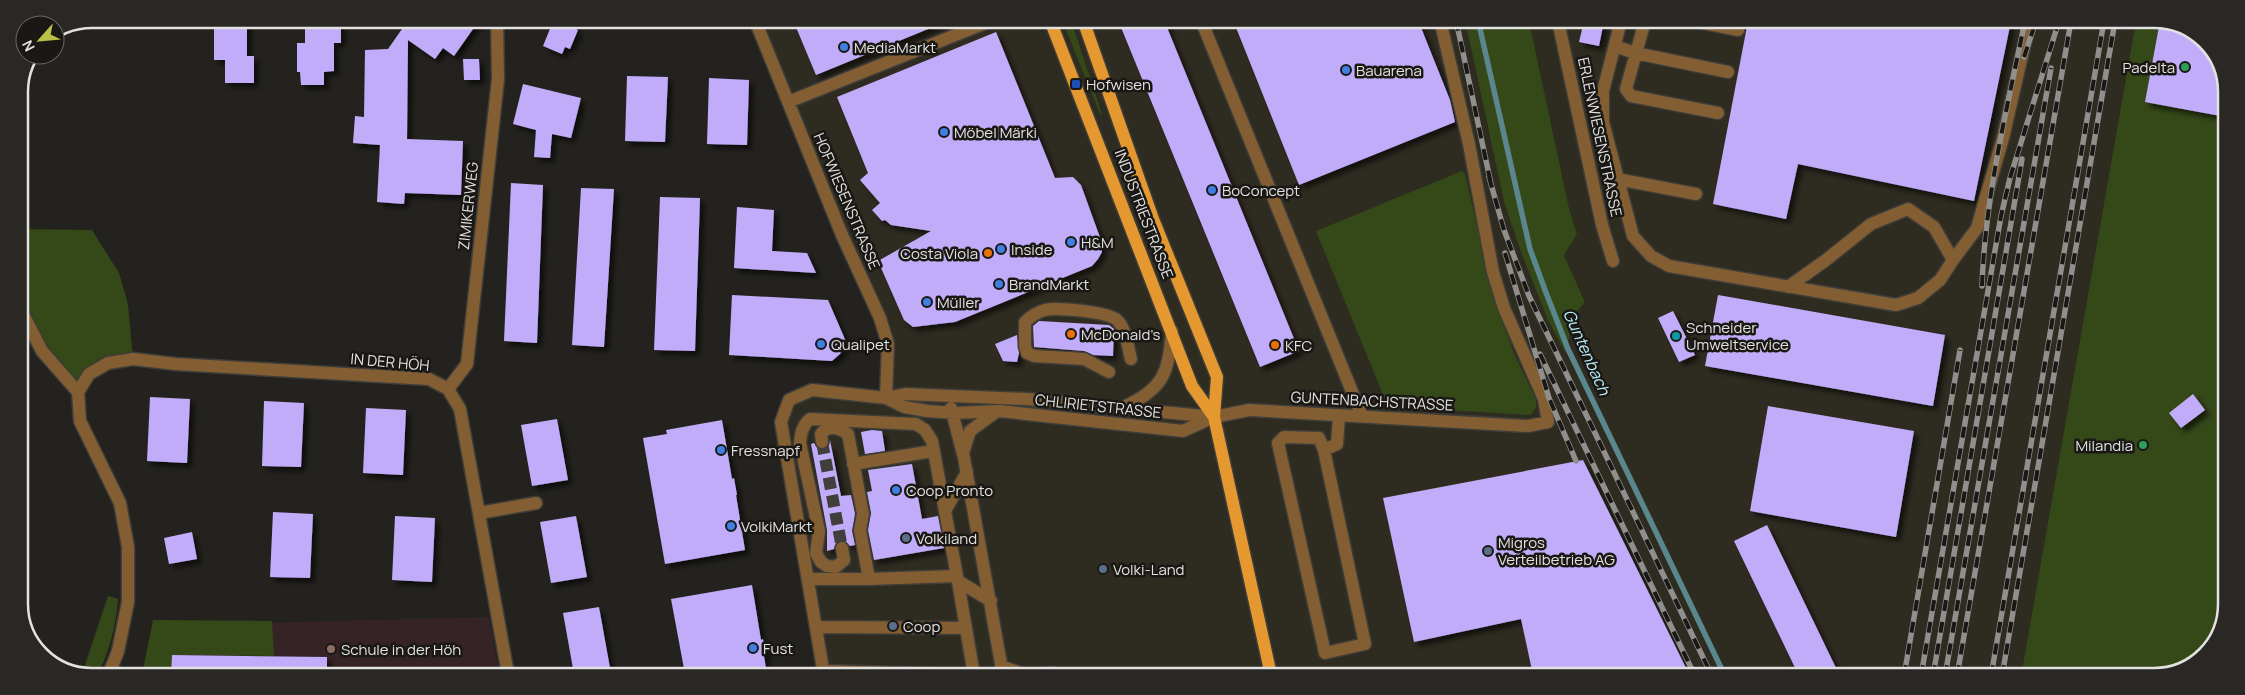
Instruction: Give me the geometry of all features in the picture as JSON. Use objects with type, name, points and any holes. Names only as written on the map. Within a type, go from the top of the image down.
[{"type":"main road","name":"INDUSTRIESTRASSE","points":[[1053,28],[1192,386],[1214,416]]},
{"type":"main road","name":"INDUSTRIESTRASSE","points":[[1086,28],[1150,209],[1217,377],[1214,416],[1269,668]]},
{"type":"street","name":"ZIMIKERWEG","points":[[448,389],[467,364],[498,78],[497,28]]},
{"type":"street","name":"HOFWIESENSTRASSE","points":[[758,28],[842,235],[880,318],[888,344],[886,398]]},
{"type":"street","points":[[788,102],[973,28]]},
{"type":"street","points":[[1204,28],[1362,416]]},
{"type":"street","name":"GUNTENBACHSTRASSE","points":[[1214,416],[1249,410],[1528,426],[1548,422],[1544,399],[1504,308],[1493,272],[1469,144],[1442,28]]},
{"type":"street","name":"ERLENWIESENSTRASSE","points":[[1560,28],[1602,225],[1613,261]]},
{"type":"street","points":[[1619,28],[1604,91],[1603,122],[1633,236],[1651,256],[1669,266],[1896,305],[1918,298],[1940,280],[1977,228],[2003,138],[2028,28]]},
{"type":"street","points":[[1643,28],[1626,89],[1631,96],[1718,113]]},
{"type":"street","points":[[1728,28],[1738,30]]},
{"type":"street","points":[[1615,46],[1635,53],[1728,72]]},
{"type":"street","points":[[1617,178],[1696,194]]},
{"type":"street","points":[[1788,287],[1871,224],[1908,209],[1934,227],[1953,260]]},
{"type":"street","points":[[1108,372],[1084,359],[1034,356],[1027,353],[1025,346],[1026,322],[1031,316],[1046,309],[1100,312],[1109,315],[1118,320],[1126,339],[1131,359]]},
{"type":"street","points":[[27,323],[42,351],[78,392],[80,421],[120,504],[128,547],[128,602],[118,651],[111,668]]},
{"type":"street","name":"CHLIRIETSTRASSE","points":[[1122,408],[1145,398],[1161,379],[1168,365],[1172,331]]},
{"type":"street","name":"IN DER HÖH","points":[[78,392],[89,374],[108,363],[132,359],[176,364],[429,379],[448,389]]},
{"type":"street","points":[[448,389],[460,409],[507,668]]},
{"type":"street","name":"CHLIRIETSTRASSE","points":[[823,668],[781,422],[789,400],[812,390],[886,398],[914,409],[954,413],[998,411],[1183,431],[1214,416]]},
{"type":"street","name":"CHLIRIETSTRASSE","points":[[886,398],[905,394],[1027,400],[1214,416]]},
{"type":"street","points":[[945,396],[954,413],[967,472],[1002,668]]},
{"type":"street","points":[[963,453],[970,431],[998,411]]},
{"type":"street","points":[[1324,450],[1337,444],[1339,415]]},
{"type":"street","points":[[842,548],[844,560],[836,567],[827,566],[821,562],[816,553],[819,531],[800,443],[805,424],[810,419],[916,424],[925,430],[932,441],[973,668]]},
{"type":"street","points":[[822,442],[821,434],[824,430],[830,428],[841,430],[848,434],[862,514],[860,530],[868,579]]},
{"type":"street","points":[[1284,437],[1319,438],[1324,450],[1366,644],[1325,653],[1278,443],[1284,437]]},
{"type":"street","points":[[853,464],[933,451]]},
{"type":"street","points":[[945,511],[967,472]]},
{"type":"street","points":[[479,513],[536,503]]},
{"type":"street","points":[[808,579],[958,579],[991,601]]},
{"type":"street","points":[[816,627],[966,628]]},
{"type":"shaded area","points":[[758,28],[1467,28],[1504,202],[1564,351],[1576,313],[1585,301],[1564,255],[1577,234],[1569,208],[1530,28],[2135,28],[2022,668],[823,668],[781,422],[789,400],[812,390],[885,398],[888,351]]},
{"type":"shaded area","name":"Schule in der Höh","points":[[489,617],[498,668],[167,668],[169,625]]},
{"type":"green space","points":[[1065,28],[1074,28],[1102,114],[1100,114]]},
{"type":"green space","points":[[1467,28],[1530,28],[1569,208],[1577,234],[1564,255],[1585,302],[1576,313],[1565,352],[1548,320],[1521,252],[1504,202]]},
{"type":"green space","name":"Milandia","points":[[2135,28],[2162,28],[2182,34],[2199,46],[2211,63],[2217,87],[2217,612],[2211,632],[2199,649],[2182,661],[2174,664],[2154,668],[2022,668]]},
{"type":"green space","points":[[1462,171],[1465,174],[1495,303],[1516,358],[1536,399],[1536,407],[1531,415],[1395,407],[1390,405],[1384,397],[1316,231]]},
{"type":"green space","points":[[27,229],[92,230],[119,273],[128,304],[133,359],[108,363],[78,392],[42,351],[27,323]]},
{"type":"green space","points":[[108,596],[118,599],[112,637],[101,668],[83,667],[85,665]]},
{"type":"green space","points":[[153,620],[272,621],[274,656],[172,655],[171,668],[143,668]]},
{"type":"building","points":[[214,28],[247,28],[247,56],[254,56],[254,83],[225,83],[225,60],[214,60]]},
{"type":"building","points":[[305,28],[341,28],[341,43],[334,43],[334,71],[324,72],[324,85],[301,85],[300,72],[297,72],[297,43],[305,43]]},
{"type":"building","points":[[403,28],[474,28],[454,56],[443,48],[435,59],[408,40],[407,139],[463,141],[461,195],[405,193],[404,204],[377,202],[380,145],[353,143],[355,116],[364,117],[365,50],[388,49]]},
{"type":"building","points":[[550,28],[573,28],[578,30],[570,49],[565,47],[562,54],[543,46]]},
{"type":"building","name":"MediaMarkt","points":[[796,28],[931,28],[816,75]]},
{"type":"building","points":[[1121,28],[1167,28],[1299,351],[1260,367]]},
{"type":"building","name":"Bauarena","points":[[1236,28],[1421,28],[1450,100],[1455,122],[1299,185]]},
{"type":"building","points":[[1582,28],[1603,28],[1599,46],[1579,42]]},
{"type":"building","points":[[1747,28],[2010,28],[1974,201],[1798,164],[1786,219],[1713,204]]},
{"type":"building","name":"Padelta","points":[[2159,28],[2182,34],[2199,46],[2211,63],[2214,71],[2217,87],[2217,115],[2145,102]]},
{"type":"building","points":[[996,32],[1055,178],[1073,177],[1081,185],[1102,243],[1102,252],[1092,266],[955,322],[913,327],[904,320],[878,261],[931,231],[891,225],[885,220],[882,221],[872,210],[880,203],[860,180],[868,173],[837,97]]},
{"type":"building","points":[[463,59],[479,59],[480,80],[464,80]]},
{"type":"building","points":[[627,76],[668,77],[665,142],[625,141]]},
{"type":"building","points":[[709,78],[749,80],[747,145],[707,144]]},
{"type":"building","points":[[523,84],[581,98],[571,138],[552,134],[550,158],[534,157],[536,130],[513,124]]},
{"type":"building","points":[[511,183],[543,185],[537,343],[504,341]]},
{"type":"building","points":[[581,188],[614,189],[604,347],[572,345]]},
{"type":"building","points":[[660,197],[700,198],[695,351],[654,350]]},
{"type":"building","points":[[737,207],[774,210],[772,251],[807,253],[816,273],[734,268]]},
{"type":"building","points":[[732,295],[828,300],[847,344],[843,346],[841,353],[832,361],[729,355]]},
{"type":"building","points":[[1718,295],[1945,335],[1933,406],[1705,366]]},
{"type":"building","name":"Schneider Umweltservice","points":[[1673,311],[1695,355],[1679,362],[1658,318]]},
{"type":"building","name":"McDonald's","points":[[1039,321],[1109,325],[1114,329],[1113,356],[1093,355],[1084,351],[1034,347],[1033,326]]},
{"type":"building","points":[[1017,335],[1019,353],[1017,362],[1003,361],[995,344]]},
{"type":"building","points":[[2193,394],[2205,410],[2181,428],[2169,413]]},
{"type":"building","points":[[150,397],[190,399],[187,463],[147,461]]},
{"type":"building","points":[[264,401],[304,403],[301,467],[262,466]]},
{"type":"building","points":[[1768,406],[1914,431],[1896,537],[1750,511]]},
{"type":"building","points":[[366,408],[406,410],[403,475],[363,473]]},
{"type":"building","points":[[557,419],[568,480],[532,486],[521,425]]},
{"type":"building","points":[[722,420],[732,479],[734,478],[745,550],[665,564],[643,438],[667,434],[666,430]]},
{"type":"building","points":[[882,431],[885,451],[865,454],[861,432]]},
{"type":"building","points":[[830,440],[841,496],[851,495],[855,514],[852,531],[855,545],[850,546],[845,541],[840,540],[834,549],[827,551],[827,530],[811,444],[814,443],[818,449],[823,450],[829,446]]},
{"type":"building","name":"Migros Verteilbetrieb AG","points":[[1583,460],[1686,668],[1532,668],[1521,619],[1414,642],[1383,498]]},
{"type":"building","points":[[912,464],[922,519],[938,516],[944,548],[874,560],[868,530],[871,513],[867,492],[872,491],[868,470]]},
{"type":"building","points":[[273,512],[313,514],[310,578],[270,577]]},
{"type":"building","points":[[395,516],[435,518],[432,582],[392,580]]},
{"type":"building","points":[[576,516],[587,577],[551,583],[540,522]]},
{"type":"building","points":[[1767,525],[1836,668],[1795,668],[1734,541]]},
{"type":"building","points":[[192,532],[197,559],[169,564],[164,538]]},
{"type":"building","points":[[752,585],[761,640],[763,639],[766,655],[764,656],[766,668],[684,668],[671,599]]},
{"type":"building","points":[[599,607],[610,668],[573,668],[563,613]]},
{"type":"building","points":[[172,655],[327,657],[327,668],[171,668]]},
{"type":"waterway","name":"Guntenbach","points":[[1480,28],[1530,249],[1545,290],[1568,349],[1721,668]]},
{"type":"tunnel","points":[[822,442],[842,548]]},
{"type":"railway","points":[[1458,28],[1491,184]]},
{"type":"railway","points":[[1982,286],[1987,219],[1992,186],[2024,28]]},
{"type":"railway","points":[[2024,57],[2034,28]]},
{"type":"railway","points":[[1922,668],[2001,216],[2010,178],[2057,28]]},
{"type":"railway","points":[[1958,668],[2070,28]]},
{"type":"railway","points":[[1992,668],[2103,28]]},
{"type":"railway","points":[[2003,668],[2114,28]]},
{"type":"railway","points":[[1946,668],[2051,68]]},
{"type":"railway","points":[[1934,668],[2022,159]]},
{"type":"railway","points":[[1489,177],[1504,230],[1529,296],[1708,668]]},
{"type":"railway","points":[[1505,253],[1549,398],[1576,461]]},
{"type":"railway","points":[[1905,668],[1960,350]]},
{"type":"railway","points":[[1540,354],[1691,668]]},
{"type":"place","name":"MediaMarkt","points":[[844,47]]},
{"type":"place","name":"Padelta","points":[[2185,67]]},
{"type":"place","name":"Bauarena","points":[[1346,70]]},
{"type":"place","name":"Hofwisen","points":[[1076,84]]},
{"type":"place","name":"Möbel Märki","points":[[944,132]]},
{"type":"place","name":"BoConcept","points":[[1212,190]]},
{"type":"place","name":"H&M","points":[[1071,242]]},
{"type":"place","name":"Inside","points":[[1001,249]]},
{"type":"place","name":"Costa Viola","points":[[988,253]]},
{"type":"place","name":"BrandMarkt","points":[[999,284]]},
{"type":"place","name":"Müller","points":[[927,302]]},
{"type":"place","name":"McDonald's","points":[[1071,334]]},
{"type":"place","name":"Schneider Umweltservice","points":[[1676,336]]},
{"type":"place","name":"Qualipet","points":[[821,344]]},
{"type":"place","name":"KFC","points":[[1275,345]]},
{"type":"place","name":"Milandia","points":[[2143,445]]},
{"type":"place","name":"Fressnapf","points":[[721,450]]},
{"type":"place","name":"Coop Pronto","points":[[896,490]]},
{"type":"place","name":"VolkiMarkt","points":[[731,526]]},
{"type":"place","name":"Volkiland","points":[[906,538]]},
{"type":"place","name":"Migros Verteilbetrieb AG","points":[[1488,551]]},
{"type":"place","name":"Volki-Land","points":[[1103,569]]},
{"type":"place","name":"Coop","points":[[893,626]]},
{"type":"place","name":"Fust","points":[[753,648]]},
{"type":"place","name":"Schule in der Höh","points":[[331,649]]}]
